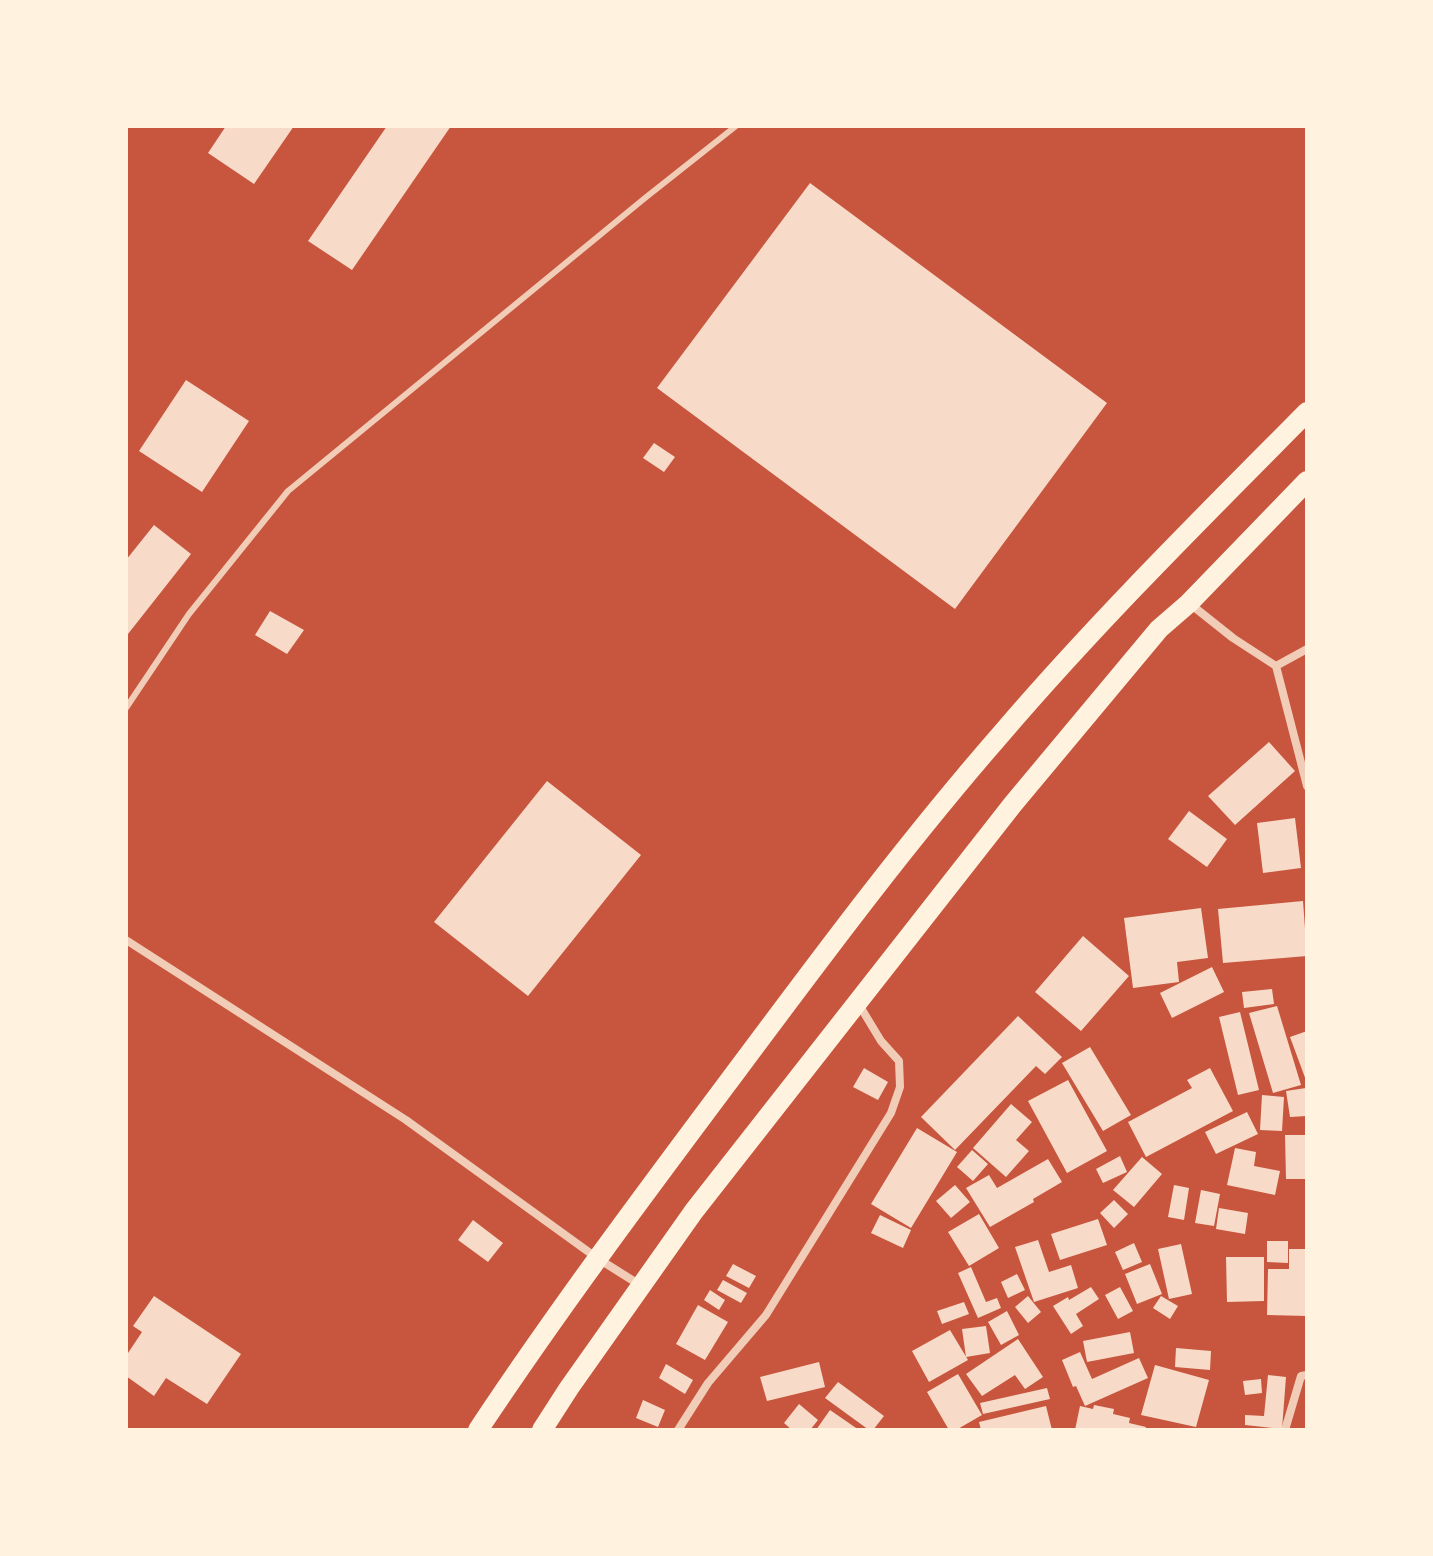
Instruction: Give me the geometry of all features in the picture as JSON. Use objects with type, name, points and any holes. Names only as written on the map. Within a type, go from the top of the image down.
[{"type":"main road","points":[[478,1430],[597,1258],[853,915],[1002,733],[1143,578],[1307,412]]},
{"type":"main road","points":[[542,1430],[694,1211],[1013,804],[1159,629],[1189,603],[1307,481]]},
{"type":"street","points":[[1189,603],[1233,638],[1276,666],[1307,786]]},
{"type":"street","points":[[1276,666],[1307,649]]},
{"type":"street","points":[[126,940],[406,1120],[597,1258],[642,1286]]},
{"type":"street","points":[[678,1430],[708,1383],[766,1315],[891,1113],[900,1087],[899,1061],[881,1041],[858,1003]]},
{"type":"street","points":[[1285,1430],[1301,1376],[1307,1375]]},
{"type":"lane","points":[[126,708],[189,614],[288,491],[736,126]]},
{"type":"building","points":[[226,126],[294,126],[254,184],[208,153]]},
{"type":"building","points":[[387,126],[451,126],[352,270],[308,241]]},
{"type":"building","points":[[810,183],[1107,403],[955,609],[657,388]]},
{"type":"building","points":[[186,380],[249,421],[202,492],[139,451]]},
{"type":"building","points":[[654,443],[675,457],[664,472],[643,458]]},
{"type":"building","points":[[154,525],[191,554],[128,634],[126,560]]},
{"type":"building","points":[[270,611],[304,630],[287,654],[255,635]]},
{"type":"building","points":[[1269,742],[1295,771],[1235,825],[1208,796]]},
{"type":"building","points":[[547,781],[641,855],[528,996],[434,922]]},
{"type":"building","points":[[1189,811],[1227,839],[1207,867],[1168,839]]},
{"type":"building","points":[[1295,818],[1301,868],[1263,873],[1257,823]]},
{"type":"building","points":[[1303,901],[1307,956],[1223,963],[1218,909]]},
{"type":"building","points":[[1201,908],[1208,958],[1177,962],[1179,982],[1133,988],[1124,918]]},
{"type":"building","points":[[1083,936],[1129,976],[1081,1031],[1035,992]]},
{"type":"building","points":[[1212,967],[1224,992],[1172,1018],[1160,993]]},
{"type":"building","points":[[1272,989],[1274,1004],[1244,1008],[1242,992]]},
{"type":"building","points":[[1277,1006],[1301,1085],[1273,1093],[1249,1013]]},
{"type":"building","points":[[1240,1012],[1259,1090],[1238,1095],[1219,1017]]},
{"type":"building","points":[[1018,1016],[1062,1057],[1045,1074],[1036,1066],[955,1150],[921,1117]]},
{"type":"building","points":[[1307,1031],[1307,1083],[1290,1037]]},
{"type":"building","points":[[1090,1047],[1131,1115],[1103,1131],[1062,1063]]},
{"type":"building","points":[[864,1068],[888,1082],[878,1100],[853,1087]]},
{"type":"building","points":[[1210,1068],[1233,1111],[1146,1157],[1128,1122],[1192,1088],[1187,1080]]},
{"type":"building","points":[[1068,1080],[1107,1151],[1067,1173],[1028,1101]]},
{"type":"building","points":[[1306,1088],[1307,1116],[1290,1117],[1286,1091]]},
{"type":"building","points":[[1262,1095],[1284,1097],[1282,1131],[1260,1130]]},
{"type":"building","points":[[1011,1104],[1032,1122],[1016,1140],[1029,1151],[1006,1177],[973,1148]]},
{"type":"building","points":[[1247,1112],[1258,1134],[1216,1154],[1205,1132]]},
{"type":"building","points":[[917,1128],[957,1152],[911,1228],[871,1204]]},
{"type":"building","points":[[1285,1135],[1307,1135],[1307,1179],[1286,1179]]},
{"type":"building","points":[[1235,1148],[1256,1152],[1254,1166],[1280,1171],[1275,1195],[1227,1185]]},
{"type":"building","points":[[972,1150],[988,1164],[973,1181],[957,1167]]},
{"type":"building","points":[[1120,1156],[1127,1172],[1103,1183],[1096,1169]]},
{"type":"building","points":[[1142,1157],[1162,1174],[1134,1207],[1113,1190]]},
{"type":"building","points":[[1048,1159],[1062,1182],[990,1227],[966,1188],[989,1175],[997,1188]]},
{"type":"building","points":[[955,1185],[970,1202],[951,1218],[936,1201]]},
{"type":"building","points":[[1174,1185],[1189,1188],[1184,1220],[1168,1217]]},
{"type":"building","points":[[1201,1190],[1220,1194],[1214,1226],[1195,1223]]},
{"type":"building","points":[[1114,1200],[1128,1214],[1114,1228],[1100,1213]]},
{"type":"building","points":[[1219,1208],[1248,1213],[1245,1234],[1216,1229]]},
{"type":"building","points":[[979,1214],[999,1248],[969,1266],[948,1232]]},
{"type":"building","points":[[880,1215],[911,1230],[903,1248],[871,1233]]},
{"type":"building","points":[[1098,1219],[1107,1245],[1060,1260],[1051,1234]]},
{"type":"building","points":[[473,1220],[503,1243],[488,1262],[458,1240]]},
{"type":"building","points":[[1038,1240],[1049,1272],[1071,1265],[1078,1288],[1034,1302],[1015,1247]]},
{"type":"building","points":[[1267,1241],[1288,1241],[1288,1263],[1267,1262]]},
{"type":"building","points":[[1134,1243],[1142,1262],[1123,1270],[1115,1252]]},
{"type":"building","points":[[1181,1244],[1192,1294],[1169,1299],[1158,1249]]},
{"type":"building","points":[[1289,1249],[1307,1249],[1307,1316],[1267,1315],[1268,1269],[1289,1269]]},
{"type":"building","points":[[1226,1257],[1264,1257],[1264,1301],[1227,1302]]},
{"type":"building","points":[[733,1264],[756,1276],[749,1288],[726,1276]]},
{"type":"building","points":[[1150,1264],[1162,1294],[1137,1304],[1125,1274]]},
{"type":"building","points":[[971,1267],[986,1302],[997,1298],[1001,1308],[978,1318],[958,1273]]},
{"type":"building","points":[[1017,1274],[1025,1290],[1008,1298],[1001,1282]]},
{"type":"building","points":[[723,1280],[747,1293],[741,1303],[717,1290]]},
{"type":"building","points":[[1091,1287],[1099,1299],[1076,1314],[1083,1326],[1071,1334],[1053,1306]]},
{"type":"building","points":[[1120,1287],[1133,1311],[1118,1319],[1105,1295]]},
{"type":"building","points":[[710,1290],[725,1300],[719,1310],[704,1300]]},
{"type":"building","points":[[154,1296],[241,1354],[207,1404],[166,1378],[154,1396],[126,1376],[126,1356],[142,1332],[133,1326]]},
{"type":"building","points":[[1028,1296],[1041,1312],[1028,1323],[1015,1307]]},
{"type":"building","points":[[1161,1296],[1178,1306],[1170,1319],[1153,1308]]},
{"type":"building","points":[[964,1302],[969,1314],[942,1324],[937,1311]]},
{"type":"building","points":[[698,1305],[728,1322],[705,1360],[676,1344]]},
{"type":"building","points":[[1007,1311],[1019,1335],[1001,1345],[988,1322]]},
{"type":"building","points":[[986,1326],[990,1353],[966,1357],[962,1329]]},
{"type":"building","points":[[950,1330],[968,1360],[929,1382],[912,1351]]},
{"type":"building","points":[[1130,1332],[1134,1353],[1087,1362],[1083,1341]]},
{"type":"building","points":[[1018,1339],[1043,1377],[1025,1389],[1015,1375],[982,1396],[966,1374]]},
{"type":"building","points":[[1176,1348],[1211,1351],[1210,1370],[1175,1367]]},
{"type":"building","points":[[1080,1352],[1092,1379],[1139,1358],[1148,1378],[1085,1406],[1062,1360]]},
{"type":"building","points":[[819,1362],[825,1387],[767,1401],[760,1377]]},
{"type":"building","points":[[666,1364],[693,1380],[685,1394],[659,1378]]},
{"type":"building","points":[[1155,1365],[1209,1380],[1196,1427],[1141,1415]]},
{"type":"building","points":[[958,1374],[982,1415],[956,1430],[949,1430],[927,1392]]},
{"type":"building","points":[[1268,1375],[1286,1377],[1282,1429],[1245,1425],[1245,1415],[1264,1416]]},
{"type":"building","points":[[1261,1379],[1262,1393],[1245,1395],[1243,1381]]},
{"type":"building","points":[[838,1382],[884,1416],[873,1430],[825,1398]]},
{"type":"building","points":[[1047,1388],[1050,1399],[983,1414],[980,1403]]},
{"type":"building","points":[[643,1400],[665,1410],[658,1427],[636,1418]]},
{"type":"building","points":[[799,1404],[818,1420],[810,1430],[792,1430],[784,1423]]},
{"type":"building","points":[[1094,1405],[1114,1409],[1113,1414],[1130,1418],[1129,1423],[1146,1427],[1145,1430],[1075,1430],[1080,1406],[1093,1409]]},
{"type":"building","points":[[1046,1406],[1052,1430],[981,1430],[979,1422]]},
{"type":"building","points":[[830,1410],[859,1430],[816,1430]]}]
